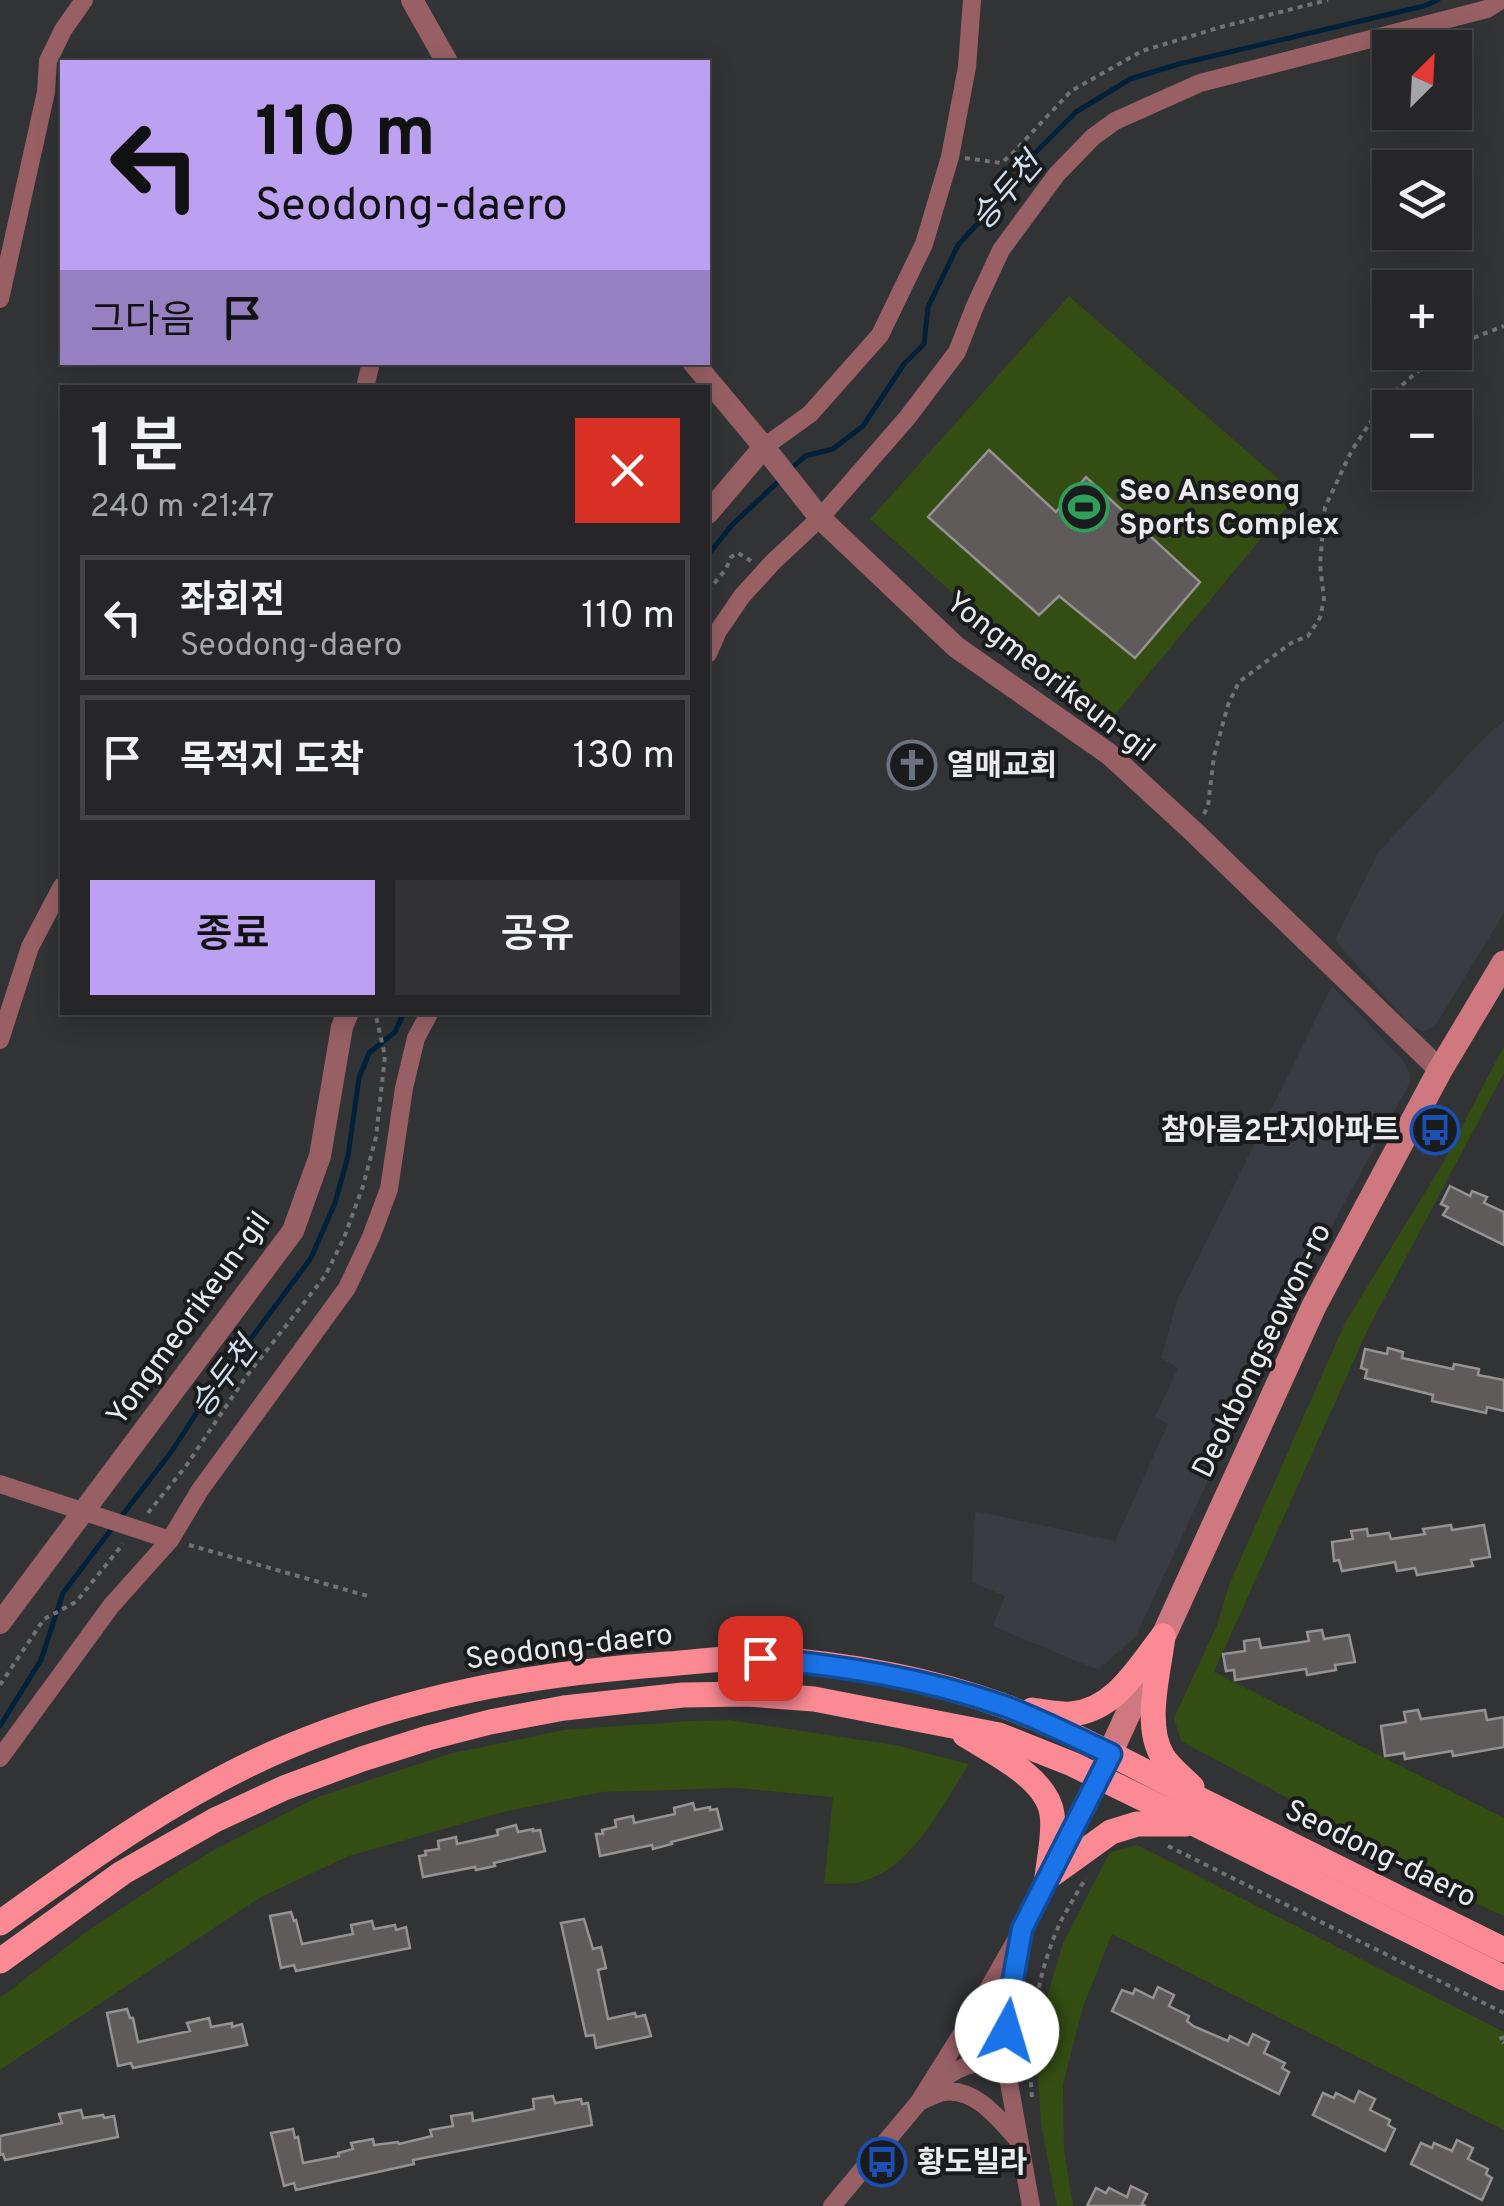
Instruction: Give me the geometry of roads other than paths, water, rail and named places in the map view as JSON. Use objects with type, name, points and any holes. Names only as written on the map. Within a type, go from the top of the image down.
[{"type":"main road","name":"Deokbongseowon-ro","points":[[1099,1778],[1314,1306],[1440,1070],[1504,964]]},
{"type":"main road","points":[[1006,1707],[1068,1715],[1093,1709],[1114,1697],[1163,1636]]},
{"type":"main road","points":[[1047,1878],[1111,1832],[1202,1814],[1163,1758],[1156,1739],[1153,1712],[1163,1636]]},
{"type":"main road","name":"Seodong-daero","points":[[0,1923],[182,1800],[283,1749],[389,1709],[508,1681],[609,1668],[760,1658],[848,1667],[919,1680],[1006,1707],[1111,1754],[1202,1814],[1504,1978]]},
{"type":"main road","name":"Seodong-daero","points":[[0,1960],[122,1873],[215,1820],[284,1788],[362,1759],[490,1722],[564,1708],[682,1695],[748,1694],[814,1699],[999,1736],[1099,1778],[1202,1814],[1504,1950]]},
{"type":"main road","points":[[948,1724],[1026,1775],[1046,1793],[1053,1816],[1047,1878]]},
{"type":"street","points":[[0,299],[46,92],[48,60],[84,0]]},
{"type":"street","points":[[412,0],[446,60]]},
{"type":"street","points":[[710,510],[770,456],[880,335],[924,244],[950,157],[966,67],[972,0]]},
{"type":"street","points":[[710,649],[718,630],[742,596],[907,418],[957,352],[1002,250],[1057,174],[1092,137],[1115,120],[1200,83],[1486,9],[1501,0]]},
{"type":"street","name":"Yongmeorikeun-gil","points":[[694,365],[816,514],[956,648],[1109,754],[1440,1070]]},
{"type":"street","points":[[0,1040],[30,947],[60,890]]},
{"type":"street","name":"Yongmeorikeun-gil","points":[[0,1624],[94,1514],[293,1231],[320,1156],[347,1015]]},
{"type":"street","points":[[0,1758],[111,1606],[155,1533],[200,1490],[347,1288],[389,1189],[404,1088],[416,1038],[428,1015]]},
{"type":"street","points":[[0,1484],[155,1533]]},
{"type":"street","points":[[919,2102],[1022,1929],[1099,1778]]},
{"type":"street","points":[[1022,1929],[1009,2002],[1005,2060],[1031,2206]]},
{"type":"street","points":[[832,2206],[919,2102],[948,2074],[979,2062],[1005,2060]]},
{"type":"street","points":[[919,2102],[944,2092],[968,2095],[990,2110],[1018,2140]]},
{"type":"waterway","name":"승두천","points":[[792,468],[805,456],[833,449],[863,426],[904,364],[924,344],[928,307],[958,245],[1001,198],[1031,157],[1076,112],[1130,79],[1438,0]]},
{"type":"waterway","name":"승두천","points":[[710,552],[732,525],[781,479]]},
{"type":"waterway","name":"승두천","points":[[120,1518],[311,1258],[335,1203],[348,1156],[359,1078],[369,1053],[395,1032],[403,1015]]},
{"type":"waterway","name":"승두천","points":[[0,1726],[41,1660],[63,1593],[113,1527]]},
{"type":"place","name":"Seo Anseong Sports Complex","points":[[1084,507]]},
{"type":"place","name":"열매교회","points":[[912,765]]},
{"type":"place","name":"참아름2단지아파트","points":[[1435,1130]]},
{"type":"place","name":"황도빌라","points":[[882,2162]]}]
